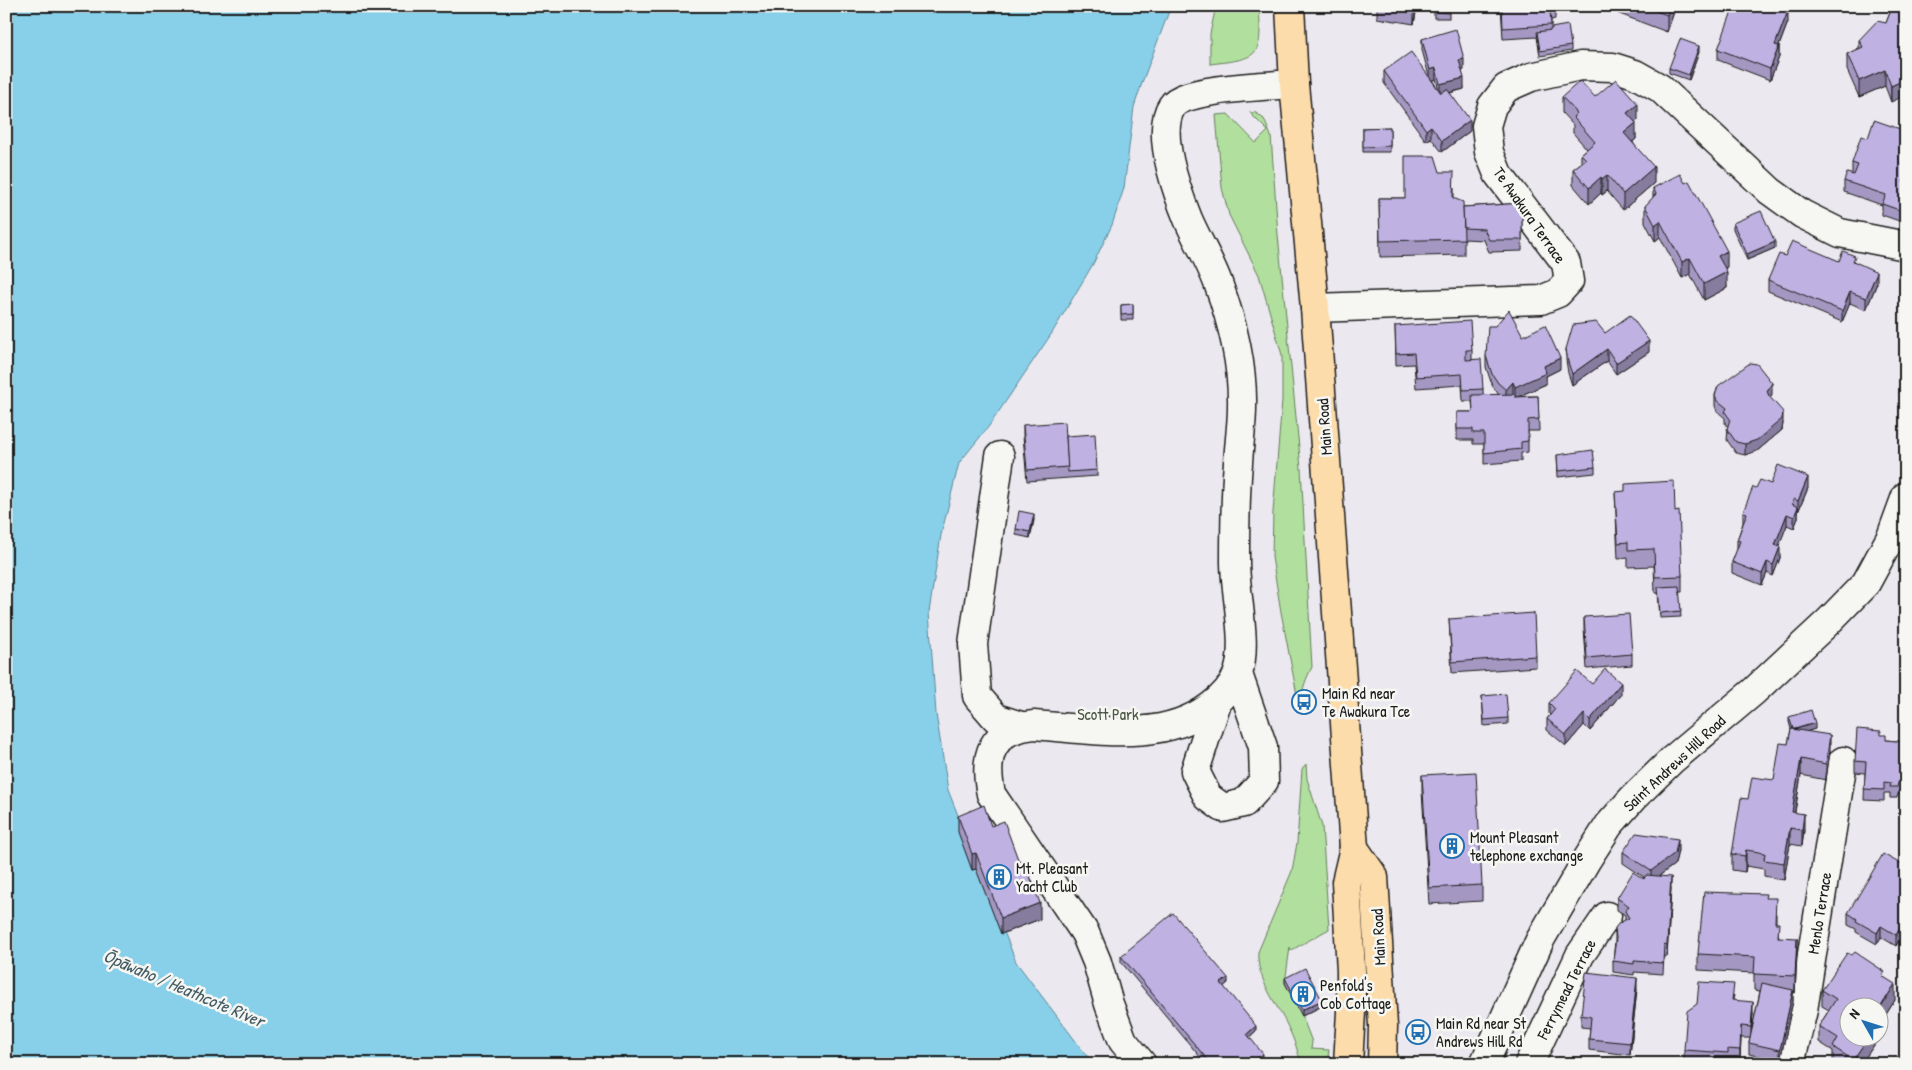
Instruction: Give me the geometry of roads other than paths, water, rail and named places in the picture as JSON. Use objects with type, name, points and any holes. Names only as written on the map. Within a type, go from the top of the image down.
[{"type":"main road","name":"Main Road","points":[[1290,6],[1294,84],[1315,308],[1354,848],[1346,882],[1351,971],[1348,1064]]},
{"type":"main road","name":"Main Road","points":[[1354,848],[1374,877],[1383,1026],[1382,1064]]},
{"type":"street","name":"Te Awakura Terrace","points":[[1315,308],[1541,300],[1558,293],[1569,281],[1566,263],[1498,174],[1489,152],[1486,126],[1492,106],[1506,88],[1531,77],[1580,66],[1613,67],[1635,74],[1660,88],[1770,190],[1802,214],[1840,233],[1906,246]]},
{"type":"street","points":[[1142,1064],[1124,1040],[1085,933],[991,794],[987,777],[990,754],[1000,736],[1021,726],[1034,725],[1121,731],[1163,728],[1198,716],[1222,698],[1238,674],[1242,644],[1235,583],[1235,508],[1242,405],[1238,360],[1231,324],[1218,282],[1188,218],[1173,175],[1165,135],[1168,114],[1173,104],[1180,98],[1212,91],[1294,84]]},
{"type":"street","points":[[1000,456],[973,644],[977,696],[996,718],[1021,726]]},
{"type":"street","name":"Saint Andrews Hill Road","points":[[1484,1064],[1540,940],[1581,869],[1610,825],[1633,798],[1672,760],[1753,692],[1828,622],[1866,583],[1892,537],[1906,496]]},
{"type":"street","points":[[1217,702],[1195,771],[1208,797],[1223,808],[1244,803],[1264,780],[1263,747],[1238,674]]},
{"type":"street","name":"Menlo Terrace","points":[[1790,1064],[1803,1010],[1842,761]]},
{"type":"street","name":"Ferrymead Terrace","points":[[1528,1064],[1580,955],[1607,916]]},
{"type":"water","name":"Ōpāwaho / Heathcote River","points":[[6,6],[1171,6],[1134,107],[1124,188],[1112,225],[1093,264],[1052,333],[989,426],[959,463],[941,535],[929,612],[936,714],[948,790],[1016,962],[1093,1064],[6,1064]]},
{"type":"place","name":"Main Rd near Te Awakura Tce","points":[[1304,702]]},
{"type":"place","name":"Mount Pleasant telephone exchange","points":[[1452,846]]},
{"type":"place","name":"Mt. Pleasant Yacht Club","points":[[999,877]]},
{"type":"place","name":"Penfold's Cob Cottage","points":[[1303,994]]},
{"type":"place","name":"Main Rd near St Andrews Hill Rd","points":[[1418,1032]]},
{"type":"park label","name":"Scott Park","points":[[1108,714]]}]
